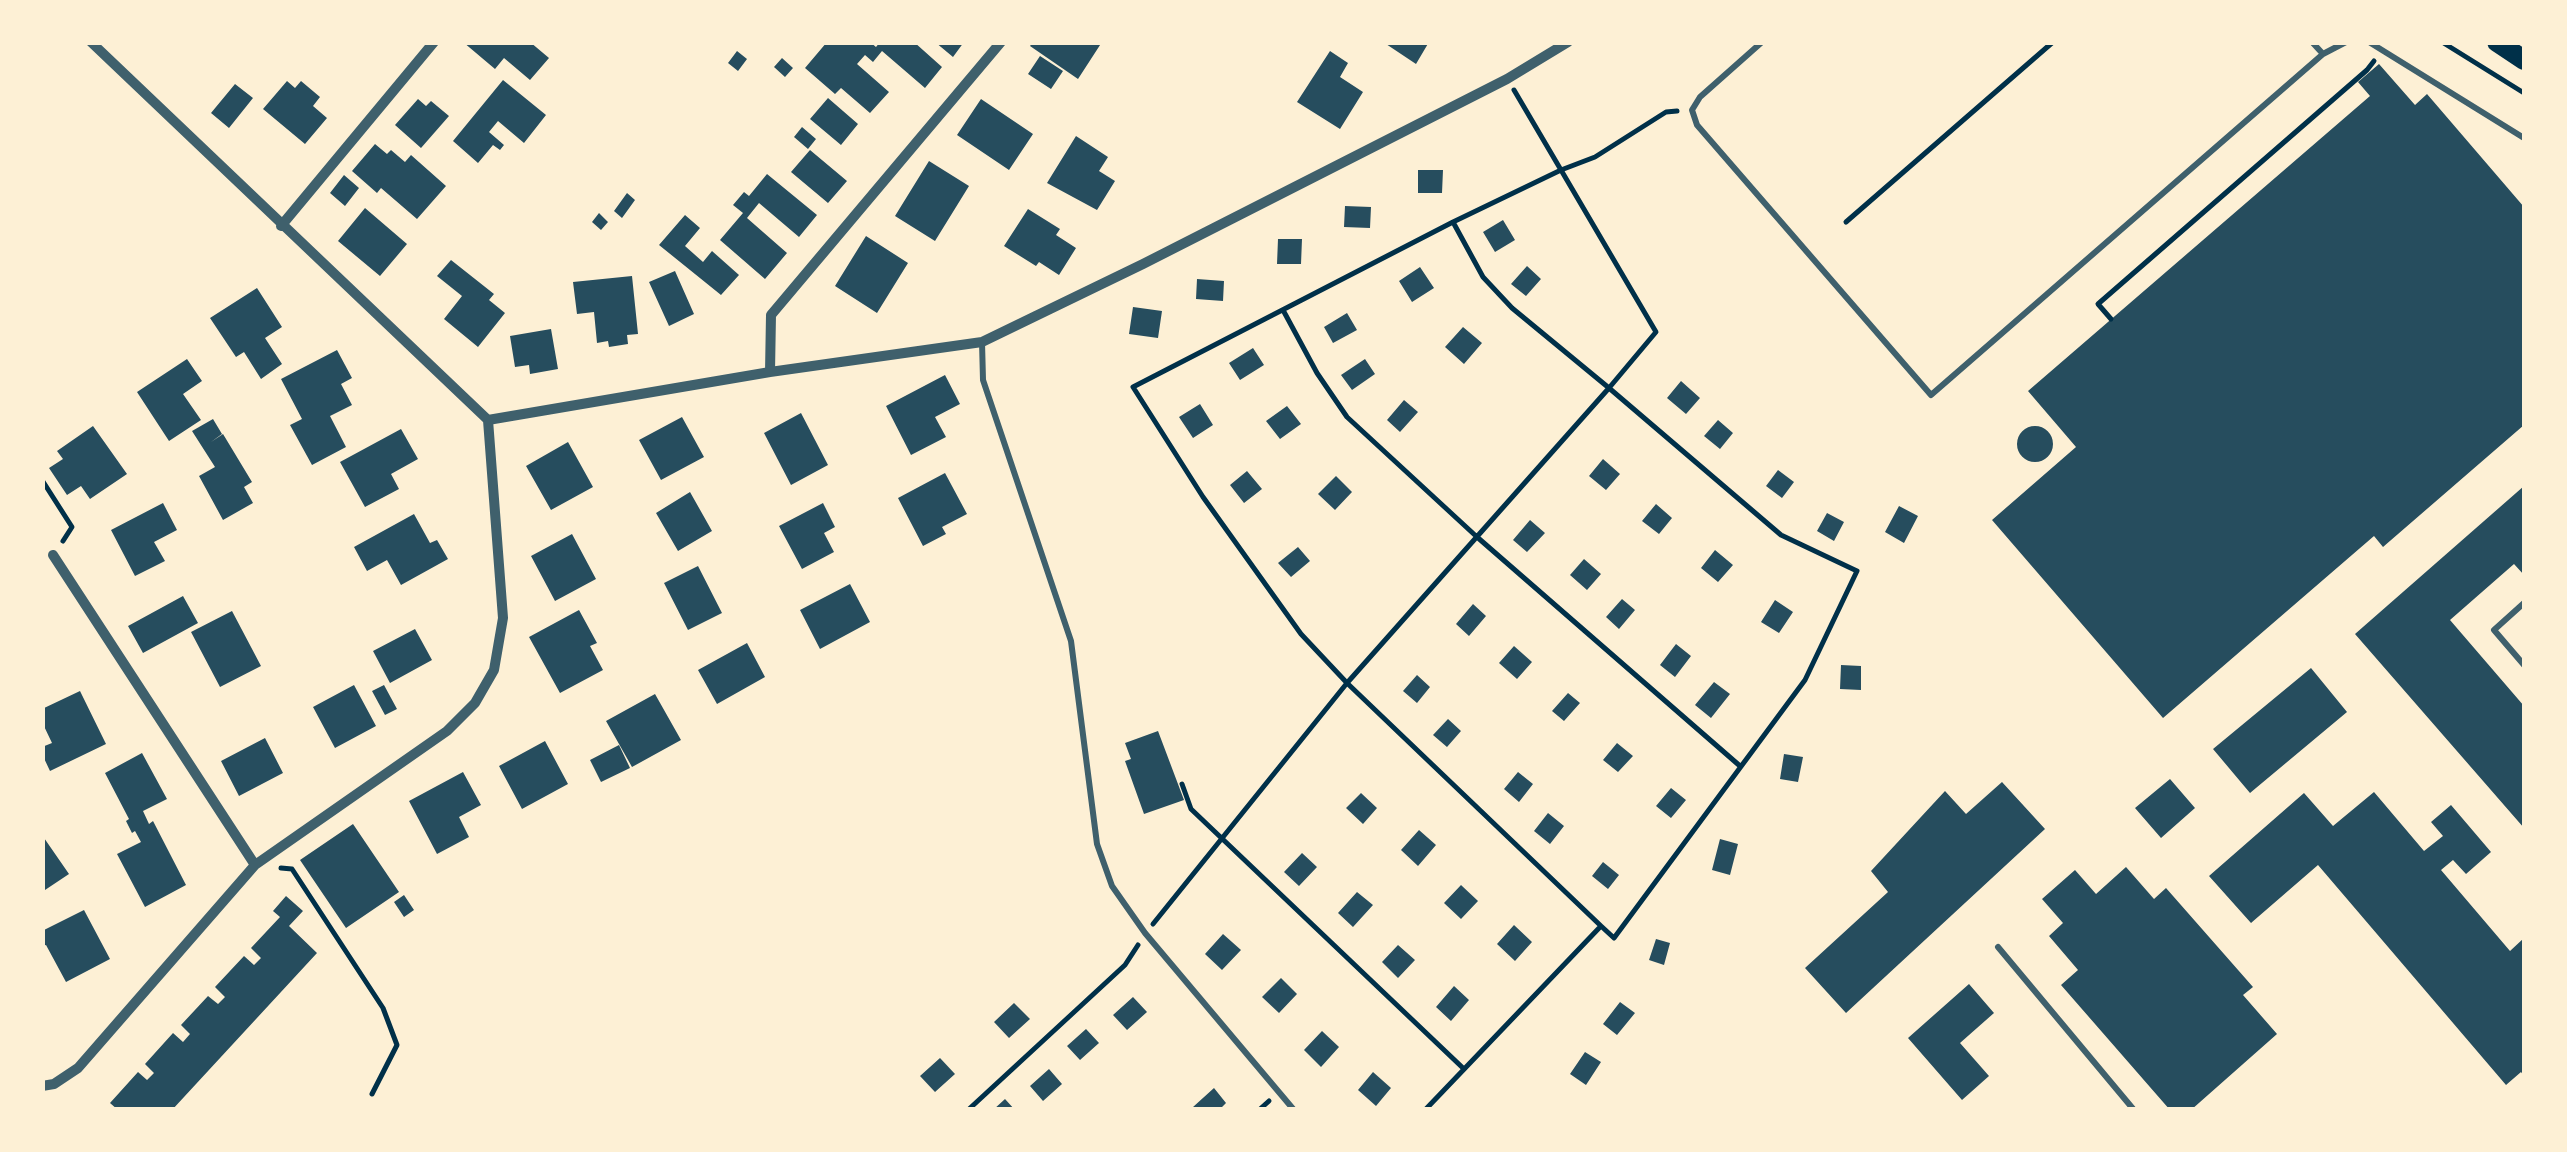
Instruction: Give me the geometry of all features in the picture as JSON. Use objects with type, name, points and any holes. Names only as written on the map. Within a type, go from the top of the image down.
[{"type":"main road","points":[[2498,42],[2524,60]]},
{"type":"street","points":[[42,1086],[54,1084],[78,1068],[256,865],[447,730],[475,703],[494,670],[504,618],[488,420],[90,42]]},
{"type":"street","points":[[281,226],[434,42]]},
{"type":"street","points":[[770,372],[772,315],[1001,42]]},
{"type":"street","points":[[488,420],[770,372],[982,342],[1507,79],[1568,42]]},
{"type":"street","points":[[53,555],[256,865]]},
{"type":"lane","points":[[1762,42],[1700,96],[1692,110],[1697,125],[1930,395],[2323,54],[2346,42]]},
{"type":"lane","points":[[2312,42],[2323,54]]},
{"type":"lane","points":[[2369,42],[2524,138]]},
{"type":"lane","points":[[982,342],[983,380],[1070,641],[1097,844],[1112,886],[1145,933],[1294,1110]]},
{"type":"lane","points":[[2524,603],[2494,630],[2524,665]]},
{"type":"lane","points":[[1998,947],[2134,1110]]},
{"type":"path","points":[[1846,222],[2052,42]]},
{"type":"path","points":[[2442,42],[2524,93]]},
{"type":"path","points":[[2111,319],[2098,304],[2368,71],[2381,49]]},
{"type":"path","points":[[968,1110],[1125,965],[1145,933],[1346,683],[1656,332],[1507,79]]},
{"type":"path","points":[[1453,222],[1484,276],[1512,308],[1781,535],[1857,571],[1804,680],[1614,938],[1346,683],[1290,619],[1202,498],[1133,388],[1453,222],[1595,157],[1666,112],[1692,110]]},
{"type":"path","points":[[1283,310],[1317,372],[1348,416],[1477,536],[1740,766]]},
{"type":"path","points":[[42,480],[72,527],[53,555]]},
{"type":"path","points":[[1182,784],[1191,810],[1464,1069]]},
{"type":"path","points":[[256,865],[292,870],[383,1008],[397,1045],[372,1094]]},
{"type":"path","points":[[1425,1110],[1601,926]]},
{"type":"building","points":[[463,42],[530,42],[549,58],[530,80],[504,58],[495,69]]},
{"type":"building","points":[[827,42],[870,42],[876,47],[880,42],[914,42],[942,67],[925,88],[882,51],[873,62],[865,55],[857,64],[889,92],[870,113],[841,88],[835,94],[805,68]]},
{"type":"building","points":[[935,42],[964,42],[953,57]]},
{"type":"building","points":[[1033,42],[1102,42],[1078,79],[1030,46]]},
{"type":"building","points":[[1383,42],[1429,42],[1416,64]]},
{"type":"building","points":[[737,51],[747,59],[738,71],[728,63]]},
{"type":"building","points":[[1330,51],[1348,63],[1340,77],[1363,92],[1340,129],[1297,102]]},
{"type":"building","points":[[1040,56],[1063,71],[1051,89],[1028,74]]},
{"type":"building","points":[[782,58],[793,68],[785,77],[774,67]]},
{"type":"building","points":[[2379,64],[2415,105],[2427,94],[2524,207],[2524,425],[2383,547],[2374,536],[2163,718],[1992,520],[2076,447],[2028,391],[2370,96],[2358,82]]},
{"type":"building","points":[[503,80],[546,115],[524,143],[498,121],[489,132],[504,145],[500,150],[493,145],[478,163],[453,141]]},
{"type":"building","points":[[287,81],[295,88],[301,81],[320,97],[313,106],[327,118],[305,144],[263,109]]},
{"type":"building","points":[[235,84],[253,98],[229,128],[211,113]]},
{"type":"building","points":[[828,98],[858,124],[841,145],[810,119]]},
{"type":"building","points":[[418,99],[426,106],[431,101],[449,116],[421,148],[395,125]]},
{"type":"building","points":[[981,99],[1033,134],[1009,170],[957,135]]},
{"type":"building","points":[[802,127],[816,139],[808,149],[794,137]]},
{"type":"building","points":[[1076,136],[1108,157],[1099,171],[1115,181],[1097,210],[1047,183]]},
{"type":"building","points":[[375,144],[387,154],[391,150],[405,162],[411,155],[446,186],[417,219],[381,188],[377,193],[352,171]]},
{"type":"building","points":[[810,150],[847,181],[828,203],[791,172]]},
{"type":"building","points":[[929,161],[969,186],[935,241],[895,216]]},
{"type":"building","points":[[1418,170],[1443,170],[1442,193],[1418,193]]},
{"type":"building","points":[[767,174],[817,215],[799,237],[759,203],[747,218],[787,253],[765,279],[720,240],[743,213],[733,205],[744,192],[749,196]]},
{"type":"building","points":[[344,175],[359,188],[345,206],[330,193]]},
{"type":"building","points":[[627,193],[635,200],[622,218],[614,211]]},
{"type":"building","points":[[1345,206],[1371,207],[1370,228],[1344,227]]},
{"type":"building","points":[[365,208],[407,244],[380,276],[338,241]]},
{"type":"building","points":[[1028,209],[1060,229],[1056,235],[1076,248],[1059,275],[1004,246]]},
{"type":"building","points":[[599,213],[608,222],[601,230],[592,222]]},
{"type":"building","points":[[685,215],[700,228],[685,246],[703,262],[712,251],[739,275],[721,295],[659,245]]},
{"type":"building","points":[[1503,220],[1515,240],[1495,252],[1483,232]]},
{"type":"building","points":[[866,236],[908,263],[877,313],[835,286]]},
{"type":"building","points":[[1278,239],[1302,239],[1301,264],[1277,264]]},
{"type":"building","points":[[451,260],[494,294],[489,300],[505,313],[478,347],[444,319],[462,296],[437,276]]},
{"type":"building","points":[[1527,266],[1541,279],[1526,296],[1511,284]]},
{"type":"building","points":[[1420,267],[1434,288],[1412,302],[1399,281]]},
{"type":"building","points":[[675,271],[694,314],[669,326],[649,282]]},
{"type":"building","points":[[632,276],[638,334],[627,335],[628,344],[609,347],[608,341],[597,343],[594,312],[577,314],[573,282]]},
{"type":"building","points":[[1197,279],[1224,281],[1223,301],[1196,299]]},
{"type":"building","points":[[257,288],[282,327],[265,338],[282,364],[261,379],[244,352],[236,357],[210,318]]},
{"type":"building","points":[[1133,307],[1162,311],[1158,338],[1129,334]]},
{"type":"building","points":[[1347,313],[1357,330],[1333,343],[1324,327]]},
{"type":"building","points":[[1463,327],[1482,343],[1464,364],[1445,347]]},
{"type":"building","points":[[551,329],[558,369],[530,374],[529,365],[515,367],[510,336]]},
{"type":"building","points":[[1253,348],[1264,365],[1240,380],[1229,363]]},
{"type":"building","points":[[337,350],[352,378],[341,384],[352,405],[330,416],[346,447],[312,465],[290,425],[302,419],[281,379]]},
{"type":"building","points":[[187,359],[202,381],[183,394],[201,420],[169,441],[137,392]]},
{"type":"building","points":[[1365,359],[1375,374],[1352,390],[1341,375]]},
{"type":"building","points":[[945,375],[960,404],[935,417],[946,437],[911,455],[886,406]]},
{"type":"building","points":[[1681,381],[1700,398],[1686,414],[1667,398]]},
{"type":"building","points":[[1404,400],[1418,412],[1400,432],[1387,420]]},
{"type":"building","points":[[1200,404],[1213,425],[1193,438],[1179,417]]},
{"type":"building","points":[[1287,406],[1301,424],[1280,439],[1266,421]]},
{"type":"building","points":[[801,413],[828,465],[791,485],[764,433]]},
{"type":"building","points":[[682,417],[704,457],[661,480],[639,440]]},
{"type":"building","points":[[213,419],[222,434],[211,442],[223,434],[252,482],[244,487],[253,503],[223,520],[199,476],[215,467],[192,431]]},
{"type":"building","points":[[1718,420],[1733,433],[1720,449],[1704,436]]},
{"type":"building","points":[[93,426],[127,474],[90,499],[81,486],[67,495],[49,468],[63,459],[57,451]]},
{"type":"building","points":[[2035,426],[2048,431],[2053,444],[2048,457],[2035,462],[2022,457],[2017,444],[2022,431]]},
{"type":"building","points":[[401,429],[418,459],[391,474],[399,489],[365,507],[340,462]]},
{"type":"building","points":[[568,442],[593,487],[551,510],[526,466]]},
{"type":"building","points":[[1603,459],[1620,474],[1606,490],[1589,476]]},
{"type":"building","points":[[1778,470],[1794,482],[1782,498],[1766,486]]},
{"type":"building","points":[[1247,471],[1262,489],[1244,503],[1230,485]]},
{"type":"building","points":[[945,473],[967,514],[942,527],[946,534],[923,546],[898,498]]},
{"type":"building","points":[[1336,476],[1352,492],[1335,510],[1318,494]]},
{"type":"building","points":[[2524,486],[2524,575],[2514,564],[2450,620],[2524,706],[2524,828],[2355,634]]},
{"type":"building","points":[[690,492],[712,531],[678,551],[656,513]]},
{"type":"building","points":[[163,503],[177,530],[154,542],[165,561],[135,576],[111,530]]},
{"type":"building","points":[[823,503],[835,527],[824,533],[834,552],[802,569],[779,526]]},
{"type":"building","points":[[1656,504],[1672,518],[1659,534],[1642,521]]},
{"type":"building","points":[[1899,506],[1918,516],[1904,543],[1885,532]]},
{"type":"building","points":[[1827,513],[1844,522],[1834,541],[1817,531]]},
{"type":"building","points":[[414,514],[430,543],[437,540],[448,559],[401,585],[387,560],[367,571],[354,547]]},
{"type":"building","points":[[1530,520],[1545,533],[1527,552],[1513,540]]},
{"type":"building","points":[[572,534],[596,579],[555,601],[531,556]]},
{"type":"building","points":[[1298,547],[1310,561],[1291,577],[1278,563]]},
{"type":"building","points":[[1715,550],[1733,565],[1718,582],[1701,568]]},
{"type":"building","points":[[1584,559],[1601,574],[1587,590],[1570,575]]},
{"type":"building","points":[[698,566],[722,613],[688,630],[664,583]]},
{"type":"building","points":[[850,584],[870,622],[820,649],[800,610]]},
{"type":"building","points":[[183,596],[198,623],[143,653],[128,626]]},
{"type":"building","points":[[1622,599],[1635,610],[1619,629],[1606,617]]},
{"type":"building","points":[[1775,600],[1793,612],[1779,633],[1761,622]]},
{"type":"building","points":[[1473,604],[1486,616],[1469,636],[1456,624]]},
{"type":"building","points":[[579,610],[597,643],[590,646],[603,670],[560,693],[529,637]]},
{"type":"building","points":[[232,611],[261,666],[220,687],[191,632]]},
{"type":"building","points":[[415,629],[432,660],[390,683],[373,651]]},
{"type":"building","points":[[747,643],[765,677],[717,704],[698,670]]},
{"type":"building","points":[[1676,644],[1691,656],[1675,677],[1660,665]]},
{"type":"building","points":[[1514,646],[1532,662],[1517,679],[1499,663]]},
{"type":"building","points":[[1841,665],[1861,666],[1861,690],[1840,689]]},
{"type":"building","points":[[2311,668],[2347,712],[2250,793],[2213,749]]},
{"type":"building","points":[[1417,675],[1430,687],[1417,703],[1403,691]]},
{"type":"building","points":[[1714,682],[1730,694],[1711,718],[1695,705]]},
{"type":"building","points":[[354,685],[376,726],[335,748],[313,707]]},
{"type":"building","points":[[384,685],[397,709],[385,715],[372,691]]},
{"type":"building","points":[[80,691],[106,744],[50,771],[42,754],[42,747],[52,743],[42,722],[42,709]]},
{"type":"building","points":[[1568,693],[1580,703],[1564,721],[1552,711]]},
{"type":"building","points":[[655,694],[681,740],[632,767],[606,721]]},
{"type":"building","points":[[1448,719],[1461,731],[1447,747],[1433,735]]},
{"type":"building","points":[[1158,731],[1184,800],[1144,814],[1125,761],[1131,759],[1125,743]]},
{"type":"building","points":[[265,738],[283,773],[239,796],[221,761]]},
{"type":"building","points":[[545,741],[568,784],[522,809],[499,766]]},
{"type":"building","points":[[1617,743],[1633,756],[1618,772],[1603,760]]},
{"type":"building","points":[[619,745],[630,768],[601,782],[590,760]]},
{"type":"building","points":[[142,753],[167,799],[143,811],[149,824],[153,821],[186,885],[145,907],[117,854],[141,842],[135,831],[132,833],[126,821],[129,819],[105,773]]},
{"type":"building","points":[[1784,754],[1803,757],[1798,782],[1780,779]]},
{"type":"building","points":[[463,772],[481,805],[459,817],[469,837],[437,854],[409,801]]},
{"type":"building","points":[[1518,772],[1533,784],[1519,802],[1504,789]]},
{"type":"building","points":[[2170,779],[2195,808],[2161,838],[2135,808]]},
{"type":"building","points":[[2002,782],[2045,829],[1846,1013],[1805,968],[1888,892],[1871,871],[1945,791],[1966,814]]},
{"type":"building","points":[[1671,788],[1686,800],[1671,818],[1656,806]]},
{"type":"building","points":[[2374,792],[2424,851],[2443,836],[2431,822],[2451,805],[2491,852],[2466,874],[2453,860],[2441,870],[2510,951],[2524,938],[2524,1076],[2521,1072],[2506,1085],[2318,865],[2251,923],[2209,876],[2304,793],[2333,826]]},
{"type":"building","points":[[1361,793],[1377,808],[1363,824],[1346,808]]},
{"type":"building","points":[[1548,813],[1564,826],[1550,844],[1534,831]]},
{"type":"building","points":[[353,824],[399,892],[346,928],[300,860]]},
{"type":"building","points":[[1419,830],[1436,845],[1418,866],[1401,850]]},
{"type":"building","points":[[42,835],[69,874],[42,892]]},
{"type":"building","points":[[1720,839],[1738,844],[1730,875],[1712,870]]},
{"type":"building","points":[[1302,853],[1317,867],[1299,886],[1284,872]]},
{"type":"building","points":[[1603,862],[1619,875],[1608,889],[1592,876]]},
{"type":"building","points":[[2126,867],[2154,899],[2166,888],[2253,987],[2243,995],[2277,1034],[2191,1110],[2170,1110],[2061,985],[2078,970],[2049,936],[2063,923],[2042,899],[2075,870],[2096,894]]},
{"type":"building","points":[[1461,885],[1478,901],[1461,919],[1444,903]]},
{"type":"building","points":[[1357,892],[1373,905],[1353,927],[1338,913]]},
{"type":"building","points":[[404,895],[414,910],[404,917],[394,902]]},
{"type":"building","points":[[286,896],[303,911],[289,926],[317,953],[172,1110],[118,1110],[110,1103],[138,1072],[147,1080],[154,1073],[145,1064],[173,1033],[183,1042],[190,1034],[181,1025],[208,996],[218,1004],[225,997],[215,987],[244,956],[254,965],[261,958],[251,948],[280,917],[273,911]]},
{"type":"building","points":[[84,910],[110,959],[66,982],[46,945],[42,946],[42,931]]},
{"type":"building","points":[[1514,925],[1532,942],[1515,961],[1497,944]]},
{"type":"building","points":[[1223,934],[1241,950],[1222,970],[1205,954]]},
{"type":"building","points":[[1656,939],[1670,943],[1664,965],[1649,960]]},
{"type":"building","points":[[1398,945],[1415,960],[1398,978],[1382,962]]},
{"type":"building","points":[[1281,978],[1297,994],[1279,1013],[1262,997]]},
{"type":"building","points":[[1969,984],[1994,1013],[1960,1043],[1989,1076],[1962,1100],[1908,1038]]},
{"type":"building","points":[[1454,986],[1469,1000],[1451,1021],[1436,1007]]},
{"type":"building","points":[[1133,997],[1147,1012],[1127,1030],[1113,1015]]},
{"type":"building","points":[[1620,1002],[1635,1013],[1617,1035],[1603,1024]]},
{"type":"building","points":[[1014,1003],[1030,1019],[1009,1038],[994,1022]]},
{"type":"building","points":[[1086,1029],[1099,1043],[1080,1060],[1067,1046]]},
{"type":"building","points":[[1322,1031],[1339,1047],[1321,1067],[1304,1050]]},
{"type":"building","points":[[1585,1052],[1601,1062],[1586,1085],[1570,1074]]},
{"type":"building","points":[[940,1058],[955,1074],[935,1092],[920,1076]]},
{"type":"building","points":[[1049,1069],[1062,1084],[1043,1101],[1030,1086]]},
{"type":"building","points":[[1373,1072],[1391,1088],[1376,1106],[1358,1090]]},
{"type":"building","points":[[1214,1088],[1226,1103],[1219,1110],[1196,1110],[1193,1107]]},
{"type":"building","points":[[1005,1099],[1015,1110],[993,1110]]}]
